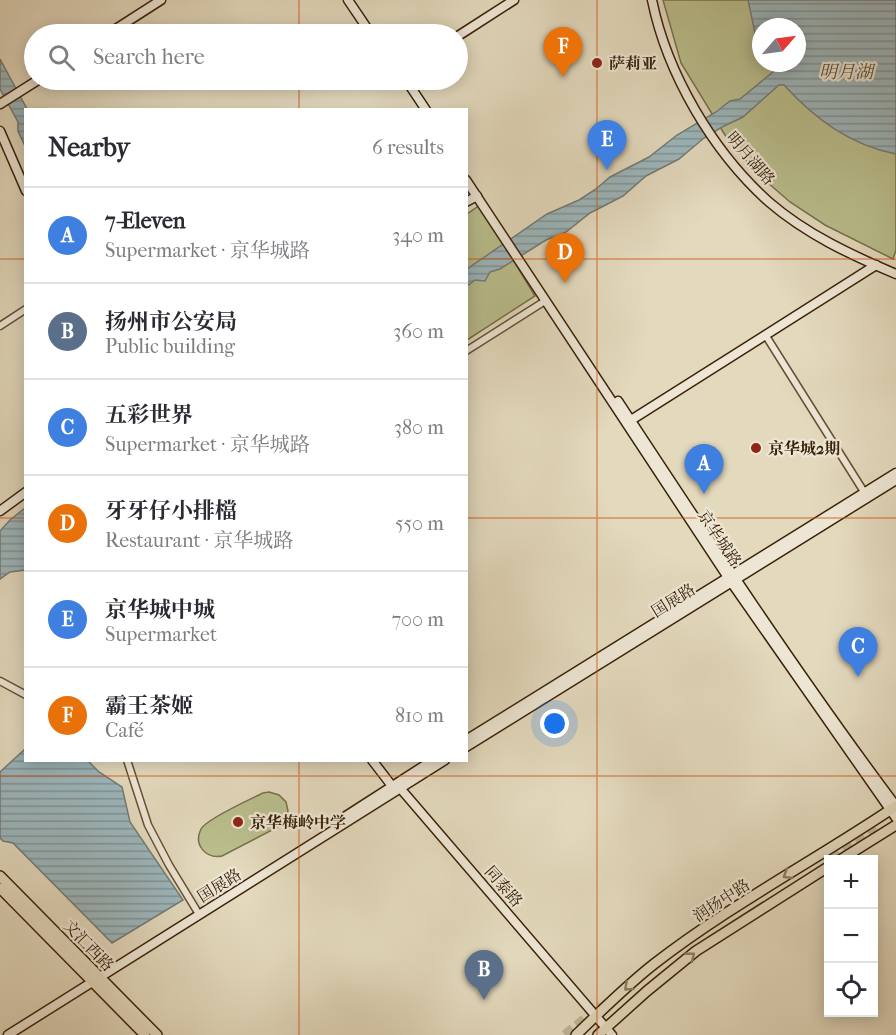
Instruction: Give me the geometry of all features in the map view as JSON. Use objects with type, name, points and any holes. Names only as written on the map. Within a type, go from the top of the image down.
[{"type":"main road","name":"润扬中路","points":[[576,1035],[652,965],[680,945],[732,910],[894,811]]},
{"type":"main road","points":[[848,855],[896,825]]},
{"type":"main road","name":"润扬中路","points":[[605,1033],[647,991],[696,951],[824,870]]},
{"type":"main road","name":"文汇西路","points":[[0,876],[145,1035]]},
{"type":"main road","name":"文汇西路","points":[[0,888],[157,1035]]},
{"type":"street","points":[[124,24],[161,0]]},
{"type":"street","points":[[348,0],[364,24]]},
{"type":"street","points":[[354,0],[370,24]]},
{"type":"street","points":[[468,30],[514,0]]},
{"type":"street","name":"明月湖路","points":[[652,0],[670,61],[695,109],[720,147],[741,173],[770,202],[833,245],[896,274]]},
{"type":"street","points":[[2,103],[24,89]]},
{"type":"street","points":[[407,90],[419,108]]},
{"type":"street","points":[[413,90],[425,108]]},
{"type":"street","points":[[0,131],[24,186]]},
{"type":"street","name":"京华城路","points":[[468,173],[502,229],[732,578],[894,811]]},
{"type":"street","name":"京华城路","points":[[468,183],[502,229]]},
{"type":"street","points":[[468,201],[477,196]]},
{"type":"street","name":"京华城路","points":[[525,264],[545,301],[628,422]]},
{"type":"street","points":[[628,422],[876,265]]},
{"type":"street","points":[[468,350],[545,301]]},
{"type":"street","points":[[0,326],[24,310]]},
{"type":"street","points":[[766,336],[867,495]]},
{"type":"street","name":"国展路","points":[[867,495],[896,473]]},
{"type":"street","name":"国展路","points":[[468,739],[867,495],[896,480]]},
{"type":"street","points":[[0,511],[24,493]]},
{"type":"street","name":"国展路","points":[[468,746],[732,578]]},
{"type":"street","points":[[0,681],[24,694]]},
{"type":"street","points":[[128,762],[148,825],[197,911]]},
{"type":"street","name":"同泰路","points":[[374,762],[596,1016],[605,1033]]},
{"type":"street","name":"国展路","points":[[0,1034],[94,978],[396,787],[430,762]]},
{"type":"street","name":"国展路","points":[[8,1035],[197,911],[396,787],[441,762]]},
{"type":"green space","points":[[663,0],[896,0],[896,250],[893,259],[825,225],[790,202],[760,176],[728,140],[681,63]]},
{"type":"green space","points":[[480,205],[535,296],[468,339],[468,213]]},
{"type":"green space","points":[[269,792],[279,795],[286,802],[288,811],[285,820],[278,827],[222,856],[211,855],[202,850],[199,835],[205,825],[229,810]]},
{"type":"water","name":"明月湖","points":[[748,0],[896,0],[896,154],[863,144],[834,129],[808,109],[784,85],[779,85],[743,117],[704,138],[679,159],[646,176],[623,196],[590,213],[566,232],[546,240],[500,269],[490,272],[485,281],[475,280],[468,285],[468,268],[547,214],[579,200],[610,177],[649,157],[677,135],[730,101],[740,99],[773,72],[806,72],[806,18],[752,19]]},
{"type":"water","points":[[0,59],[26,108],[24,108],[24,144],[18,131],[18,122],[0,89]]},
{"type":"water","points":[[24,509],[24,570],[10,572],[0,579],[0,531]]},
{"type":"water","points":[[24,750],[24,762],[89,762],[99,772],[122,787],[130,822],[183,900],[112,943],[13,843],[0,838],[0,772]]},
{"type":"tunnel","points":[[840,855],[878,831]]},
{"type":"tunnel","points":[[565,1035],[601,1006]]},
{"type":"place","name":"萨莉亚","points":[[597,63]]},
{"type":"place","name":"霸王茶姬","points":[[563,77]]},
{"type":"place","name":"京华城中城","points":[[607,170]]},
{"type":"place","name":"牙牙仔小排檔","points":[[565,283]]},
{"type":"place","name":"京华城2期","points":[[756,448]]},
{"type":"place","name":"7-Eleven","points":[[704,494]]},
{"type":"place","name":"五彩世界","points":[[858,677]]},
{"type":"place","name":"京华梅岭中学","points":[[238,822]]},
{"type":"place","name":"扬州市公安局","points":[[484,1000]]}]
